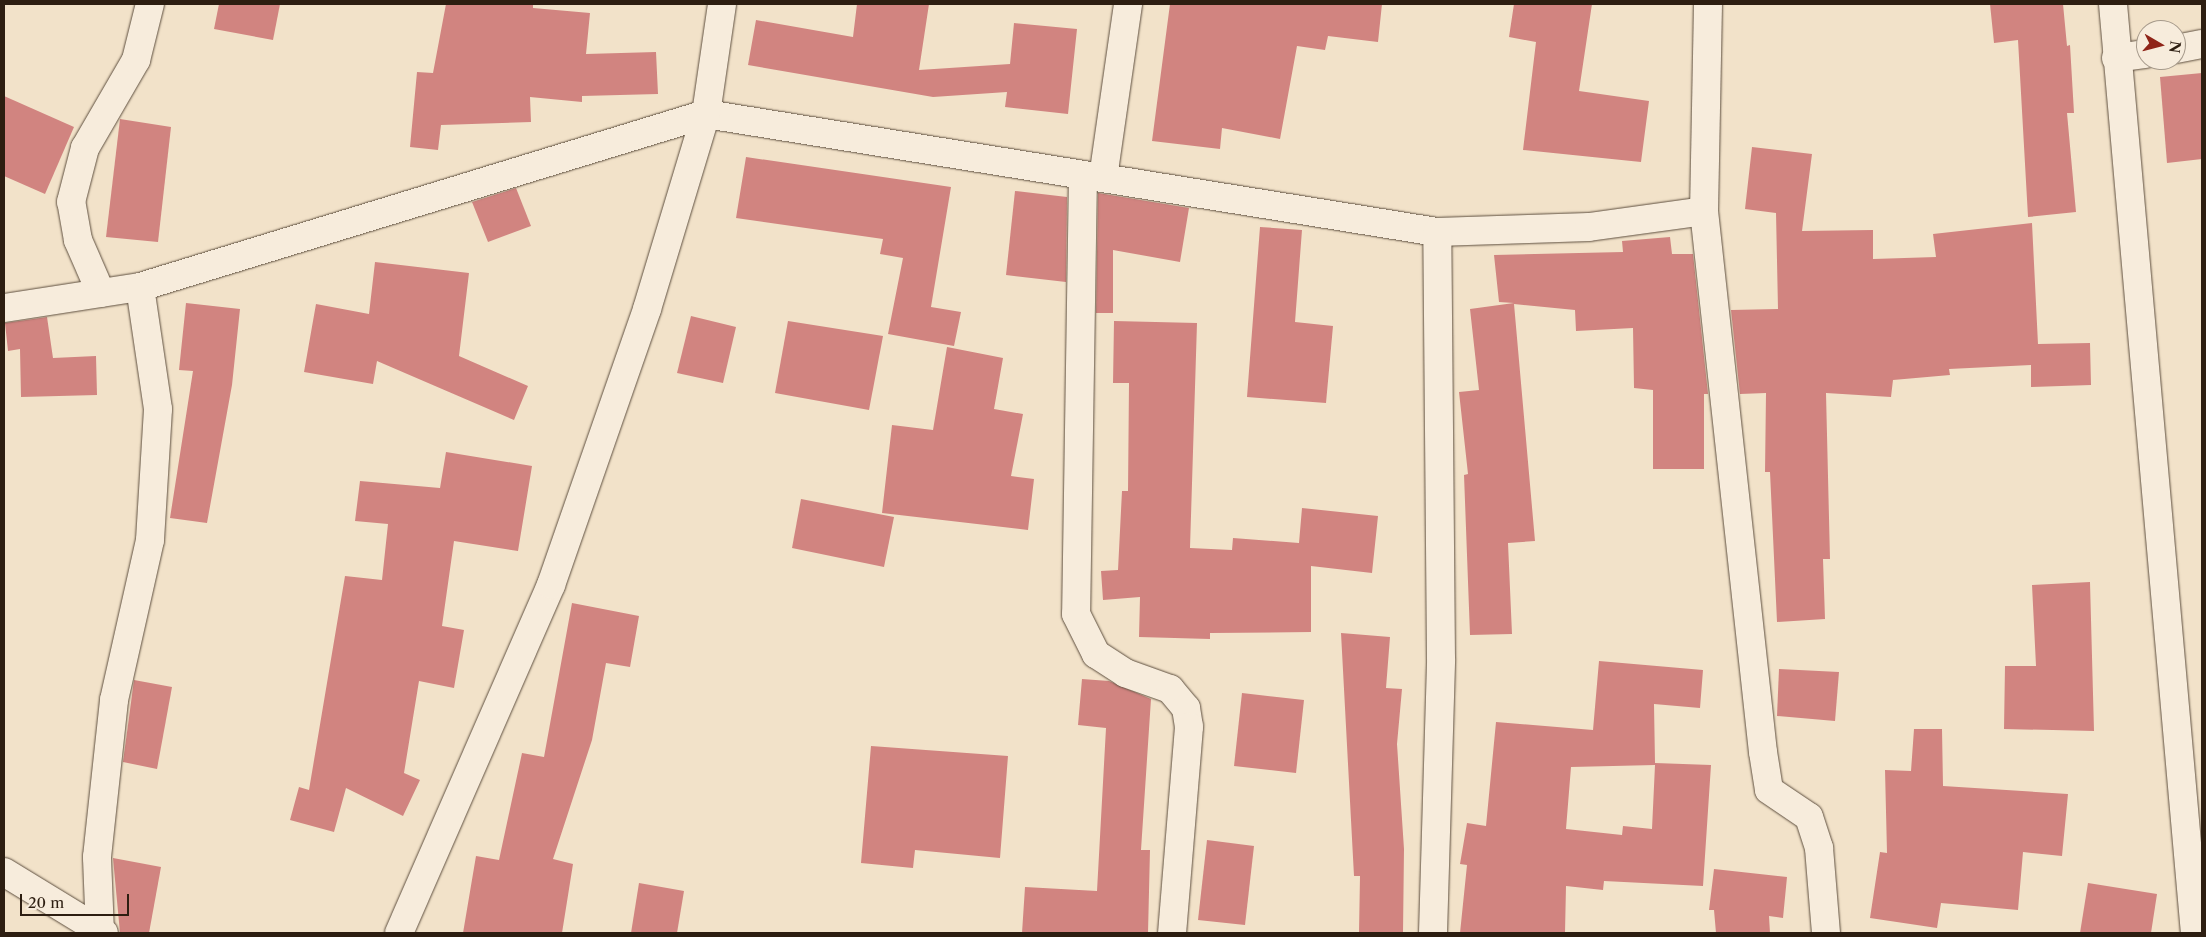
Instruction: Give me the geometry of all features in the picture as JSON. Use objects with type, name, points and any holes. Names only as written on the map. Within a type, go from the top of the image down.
[{"type":"street","points":[[101,293],[78,240],[71,202],[84,148],[136,60],[150,4]]},
{"type":"street","points":[[399,933],[551,585],[647,309],[706,114],[722,4]]},
{"type":"street","points":[[1128,4],[1093,176],[1076,614],[1096,654],[1125,673],[1170,689],[1186,708],[1189,727],[1172,933]]},
{"type":"street","points":[[1708,4],[1704,212],[1768,790],[1809,817],[1819,848],[1826,933]]},
{"type":"street","points":[[2113,4],[2116,58],[2195,933]]},
{"type":"street","points":[[2186,47],[2202,44]]},
{"type":"street","points":[[2116,58],[2136,55]]},
{"type":"street","points":[[4,308],[140,287],[706,114],[1437,232],[1589,227],[1704,212]]},
{"type":"street","points":[[1433,933],[1441,659],[1437,232]]},
{"type":"street","points":[[102,933],[97,857],[114,700],[150,540],[158,409],[140,287]]},
{"type":"street","points":[[4,872],[102,933]]},
{"type":"building","points":[[219,4],[280,4],[273,40],[214,29]]},
{"type":"building","points":[[446,4],[533,4],[533,8],[590,13],[586,54],[656,52],[658,94],[582,96],[582,102],[530,97],[531,122],[441,125],[438,150],[410,147],[417,72],[433,73]]},
{"type":"building","points":[[857,4],[929,4],[919,70],[1010,64],[1014,23],[1077,29],[1068,114],[1005,107],[1007,92],[933,97],[748,65],[756,20],[853,37]]},
{"type":"building","points":[[1170,4],[1382,4],[1378,42],[1328,36],[1325,50],[1297,46],[1280,139],[1222,128],[1220,149],[1152,141]]},
{"type":"building","points":[[1514,4],[1592,4],[1579,91],[1649,101],[1641,162],[1523,150],[1536,42],[1509,37]]},
{"type":"building","points":[[1990,4],[2063,4],[2067,46],[2070,45],[2074,113],[2067,113],[2076,212],[2028,217],[2018,40],[1994,43]]},
{"type":"building","points":[[2202,73],[2202,159],[2167,163],[2160,77]]},
{"type":"building","points":[[4,96],[74,127],[45,194],[4,176]]},
{"type":"building","points":[[120,119],[171,127],[158,242],[106,237]]},
{"type":"building","points":[[1752,147],[1812,154],[1802,231],[1873,230],[1873,259],[1936,257],[1933,234],[2032,223],[2038,344],[2090,343],[2091,385],[2031,387],[2031,365],[1949,369],[1950,375],[1893,380],[1891,397],[1826,393],[1830,559],[1823,559],[1825,619],[1777,622],[1770,472],[1765,472],[1766,393],[1740,394],[1731,310],[1778,309],[1776,213],[1745,209]]},
{"type":"building","points":[[746,157],[951,187],[931,307],[961,312],[954,346],[888,334],[903,258],[880,254],[883,239],[736,218]]},
{"type":"building","points":[[516,188],[531,226],[488,242],[472,202]]},
{"type":"building","points":[[1015,191],[1067,197],[1066,282],[1006,275]]},
{"type":"building","points":[[1098,193],[1189,208],[1180,262],[1113,250],[1113,313],[1096,313]]},
{"type":"building","points":[[1260,227],[1302,230],[1295,322],[1333,326],[1326,403],[1247,397]]},
{"type":"building","points":[[1670,237],[1672,254],[1693,254],[1708,394],[1704,394],[1704,469],[1653,469],[1653,390],[1634,388],[1633,328],[1576,331],[1575,310],[1514,304],[1535,541],[1508,543],[1512,634],[1470,635],[1464,475],[1468,474],[1459,392],[1479,390],[1470,309],[1514,303],[1499,302],[1494,255],[1623,252],[1622,241]]},
{"type":"building","points":[[375,262],[469,273],[459,356],[528,386],[514,420],[377,361],[373,384],[304,372],[316,304],[369,314]]},
{"type":"building","points":[[186,303],[240,309],[232,385],[207,523],[170,518],[193,371],[179,370]]},
{"type":"building","points":[[691,316],[736,327],[723,383],[677,373]]},
{"type":"building","points":[[47,317],[53,358],[96,356],[97,395],[21,397],[20,349],[8,351],[5,323]]},
{"type":"building","points":[[788,321],[883,336],[869,410],[775,393]]},
{"type":"building","points":[[1114,321],[1197,323],[1190,548],[1232,550],[1233,538],[1299,543],[1302,508],[1378,516],[1372,573],[1311,566],[1311,632],[1210,633],[1210,639],[1139,637],[1140,597],[1103,600],[1101,571],[1118,570],[1122,491],[1128,491],[1129,383],[1113,383]]},
{"type":"building","points":[[947,347],[1003,358],[994,409],[1023,414],[1011,476],[1034,479],[1028,530],[882,513],[892,425],[933,430]]},
{"type":"building","points":[[446,452],[532,466],[518,551],[454,541],[442,626],[464,630],[454,688],[419,681],[404,773],[420,780],[403,816],[346,788],[334,832],[290,820],[299,787],[309,790],[345,576],[382,580],[388,524],[355,521],[360,481],[440,488]]},
{"type":"building","points":[[801,499],[894,517],[884,567],[792,548]]},
{"type":"building","points":[[2090,582],[2094,731],[2004,729],[2005,666],[2036,666],[2032,585]]},
{"type":"building","points":[[572,603],[639,616],[630,667],[606,663],[592,740],[553,859],[573,864],[562,933],[463,933],[476,856],[499,860],[522,753],[544,757]]},
{"type":"building","points":[[1341,633],[1390,637],[1386,688],[1402,689],[1397,744],[1404,849],[1403,933],[1359,933],[1360,876],[1354,876]]},
{"type":"building","points":[[1599,661],[1703,670],[1700,708],[1654,704],[1655,763],[1711,765],[1703,886],[1604,881],[1603,890],[1566,886],[1565,933],[1460,933],[1467,865],[1460,864],[1467,823],[1486,826],[1496,722],[1593,730]],"holes":[[[1655,765],[1652,829],[1623,826],[1622,835],[1566,829],[1571,767]]]},
{"type":"building","points":[[1779,669],[1839,672],[1835,721],[1777,716]]},
{"type":"building","points":[[1082,679],[1109,681],[1151,699],[1141,850],[1150,850],[1148,933],[1022,933],[1025,887],[1097,891],[1106,728],[1078,725]]},
{"type":"building","points":[[134,680],[172,687],[157,769],[123,762]]},
{"type":"building","points":[[1242,693],[1304,700],[1296,773],[1234,766]]},
{"type":"building","points":[[1914,729],[1942,729],[1943,786],[2068,794],[2062,856],[2023,852],[2018,910],[1941,903],[1937,928],[1870,918],[1880,852],[1887,853],[1885,770],[1911,771]]},
{"type":"building","points":[[871,746],[1008,756],[1000,858],[915,850],[913,868],[861,863]]},
{"type":"building","points":[[1207,840],[1254,846],[1245,925],[1198,920]]},
{"type":"building","points":[[113,858],[161,867],[149,933],[120,933]]},
{"type":"building","points":[[1714,869],[1787,877],[1783,918],[1769,916],[1770,933],[1716,933],[1714,910],[1709,910]]},
{"type":"building","points":[[639,883],[684,891],[677,933],[631,933]]},
{"type":"building","points":[[2088,883],[2157,894],[2151,933],[2080,933]]}]
